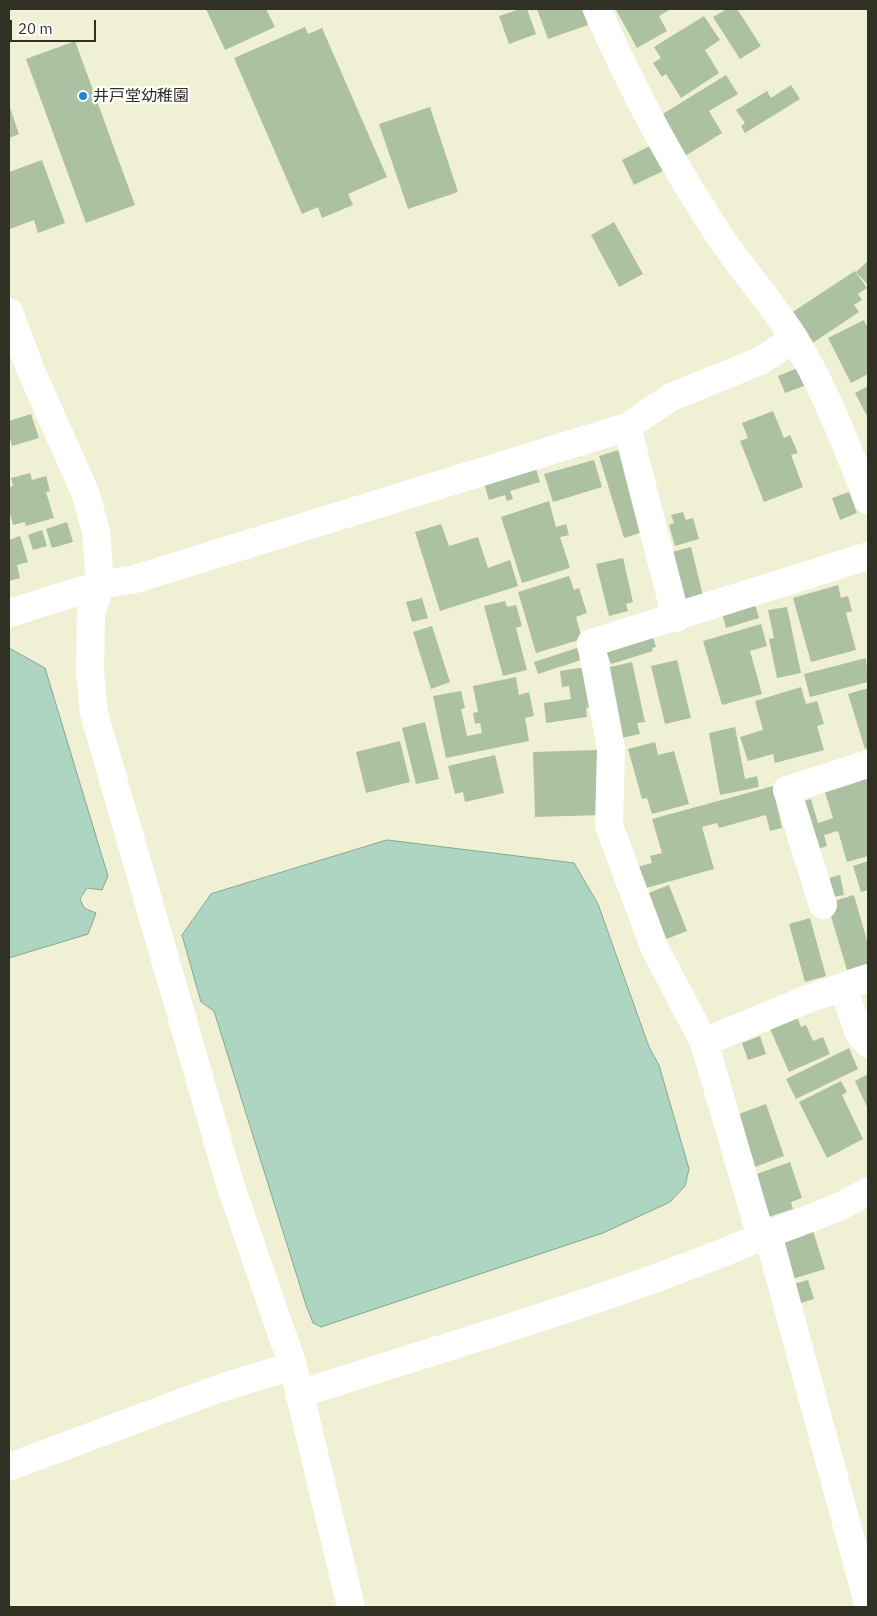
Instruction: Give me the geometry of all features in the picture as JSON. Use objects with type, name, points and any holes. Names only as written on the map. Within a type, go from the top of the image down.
[{"type":"street","points":[[597,9],[625,73],[676,169],[722,238],[794,339],[830,408],[868,500]]},
{"type":"street","points":[[9,312],[31,371],[85,492],[96,532],[100,585],[91,615],[90,673],[94,713],[230,1184],[293,1366],[351,1607]]},
{"type":"street","points":[[9,613],[100,585],[135,580],[627,426],[671,398],[760,361],[794,339]]},
{"type":"street","points":[[627,426],[676,618]]},
{"type":"street","points":[[868,556],[676,618],[591,643],[611,748],[609,826],[655,949],[704,1042],[765,1235],[868,1603]]},
{"type":"street","points":[[823,905],[788,790],[868,764]]},
{"type":"street","points":[[704,1042],[868,978]]},
{"type":"street","points":[[843,987],[859,1033],[868,1044]]},
{"type":"street","points":[[299,1394],[724,1254],[765,1235],[848,1204],[868,1190]]},
{"type":"street","points":[[9,1467],[223,1387],[293,1366]]},
{"type":"shaded area","points":[[9,648],[45,668],[108,876],[102,890],[87,888],[80,899],[84,908],[96,913],[88,934],[9,958]]},
{"type":"shaded area","points":[[387,840],[574,863],[598,904],[649,1047],[659,1065],[689,1169],[685,1186],[670,1202],[603,1233],[321,1327],[313,1323],[306,1305],[214,1011],[201,1002],[182,935],[211,894]]},
{"type":"building","points":[[206,9],[266,9],[275,27],[225,50]]},
{"type":"building","points":[[520,9],[527,9],[536,34],[509,44],[499,16]]},
{"type":"building","points":[[537,9],[582,9],[588,25],[548,39]]},
{"type":"building","points":[[671,9],[659,16],[667,31],[637,48],[616,10]]},
{"type":"building","points":[[727,9],[737,9],[761,46],[740,59],[713,17]]},
{"type":"building","points":[[704,16],[720,40],[705,50],[719,73],[681,98],[666,74],[662,77],[653,63],[661,58],[654,47]]},
{"type":"building","points":[[305,27],[308,34],[322,28],[387,177],[348,194],[353,205],[322,218],[318,207],[302,214],[234,58]]},
{"type":"building","points":[[75,41],[135,205],[86,223],[26,59]]},
{"type":"building","points":[[726,75],[738,94],[709,111],[722,133],[685,156],[661,115]]},
{"type":"building","points":[[791,85],[800,99],[745,133],[741,126],[745,123],[736,110],[767,91],[771,98]]},
{"type":"building","points":[[9,105],[19,134],[9,138]]},
{"type":"building","points":[[430,107],[458,192],[408,209],[379,124]]},
{"type":"building","points":[[650,146],[663,171],[634,185],[622,160]]},
{"type":"building","points":[[42,160],[65,223],[38,233],[34,220],[10,229],[9,172]]},
{"type":"building","points":[[614,222],[643,274],[619,287],[591,235]]},
{"type":"building","points":[[868,261],[868,285],[856,272]]},
{"type":"building","points":[[855,271],[867,288],[858,294],[862,300],[854,305],[859,312],[811,344],[791,313]]},
{"type":"building","points":[[864,320],[866,325],[868,324],[868,374],[851,383],[828,338]]},
{"type":"building","points":[[802,366],[809,384],[785,393],[778,376]]},
{"type":"building","points":[[868,386],[868,418],[855,393]]},
{"type":"building","points":[[773,411],[784,438],[790,435],[798,453],[791,455],[803,487],[764,502],[740,441],[748,438],[742,423]]},
{"type":"building","points":[[31,414],[39,438],[12,446],[9,435],[9,421]]},
{"type":"building","points":[[622,449],[646,531],[624,538],[599,456]]},
{"type":"building","points":[[594,460],[602,487],[553,502],[544,474]]},
{"type":"building","points":[[534,462],[540,482],[510,491],[513,499],[507,501],[505,495],[489,500],[482,477]]},
{"type":"building","points":[[30,473],[32,480],[46,476],[50,491],[46,492],[54,518],[26,526],[25,522],[13,525],[9,510],[9,487],[13,486],[11,478]]},
{"type":"building","points":[[849,492],[857,513],[840,520],[832,498]]},
{"type":"building","points":[[549,501],[556,527],[566,524],[569,535],[560,537],[570,568],[522,583],[501,517]]},
{"type":"building","points":[[683,512],[686,520],[693,518],[699,539],[675,546],[669,525],[674,523],[671,515]]},
{"type":"building","points":[[67,522],[73,542],[52,548],[46,529]]},
{"type":"building","points":[[441,524],[449,546],[478,537],[488,568],[510,560],[518,586],[440,611],[415,532]]},
{"type":"building","points":[[42,530],[47,546],[33,550],[28,535]]},
{"type":"building","points":[[20,536],[28,562],[17,565],[20,578],[9,581],[9,540]]},
{"type":"building","points":[[691,547],[704,600],[677,606],[664,554]]},
{"type":"building","points":[[623,558],[633,602],[626,604],[628,611],[609,616],[596,564]]},
{"type":"building","points":[[569,576],[574,590],[579,588],[587,613],[576,617],[582,639],[536,653],[518,592]]},
{"type":"building","points":[[838,585],[841,598],[848,596],[852,611],[846,613],[856,650],[811,662],[793,598]]},
{"type":"building","points":[[422,598],[428,618],[412,622],[406,602]]},
{"type":"building","points":[[505,601],[507,607],[516,605],[522,626],[516,628],[527,670],[503,676],[484,606]]},
{"type":"building","points":[[754,601],[759,618],[726,628],[721,610]]},
{"type":"building","points":[[787,607],[801,673],[777,678],[769,639],[774,638],[768,610]]},
{"type":"building","points":[[761,624],[767,646],[750,651],[762,694],[722,705],[703,641]]},
{"type":"building","points":[[432,626],[450,682],[431,689],[413,632]]},
{"type":"building","points":[[651,631],[656,647],[652,648],[653,651],[611,664],[604,646]]},
{"type":"building","points":[[577,648],[581,660],[538,674],[534,662]]},
{"type":"building","points":[[866,658],[868,682],[810,697],[804,674]]},
{"type":"building","points":[[677,660],[691,718],[665,724],[651,666]]},
{"type":"building","points":[[632,662],[645,722],[637,723],[640,734],[617,739],[602,669]]},
{"type":"building","points":[[586,667],[592,707],[586,708],[587,717],[546,723],[544,703],[571,699],[569,686],[562,687],[560,671]]},
{"type":"building","points":[[516,677],[519,695],[529,692],[534,716],[525,718],[529,741],[446,758],[433,696],[461,691],[465,708],[461,709],[467,736],[482,733],[480,723],[475,724],[473,713],[478,712],[473,686]]},
{"type":"building","points":[[801,687],[806,704],[817,701],[824,724],[817,726],[824,750],[775,763],[773,754],[748,761],[740,737],[763,730],[755,701]]},
{"type":"building","points":[[868,688],[868,748],[865,749],[848,694]]},
{"type":"building","points":[[425,722],[439,779],[416,784],[402,728]]},
{"type":"building","points":[[735,727],[745,779],[757,776],[759,787],[720,795],[709,733]]},
{"type":"building","points":[[400,741],[410,782],[366,793],[356,752]]},
{"type":"building","points":[[655,742],[658,755],[674,751],[689,804],[652,814],[647,798],[642,799],[628,749]]},
{"type":"building","points":[[599,750],[601,815],[535,817],[533,752]]},
{"type":"building","points":[[495,755],[504,793],[465,802],[463,792],[455,794],[448,766]]},
{"type":"building","points":[[868,772],[868,856],[847,862],[838,831],[824,835],[827,846],[809,852],[794,804],[811,799],[818,823],[833,818],[823,786]]},
{"type":"building","points":[[773,786],[782,828],[770,831],[766,815],[719,828],[717,823],[702,827],[714,869],[639,890],[633,868],[652,863],[650,856],[662,853],[652,819]]},
{"type":"building","points":[[868,861],[868,890],[861,892],[853,866]]},
{"type":"building","points":[[840,875],[844,895],[827,898],[822,880]]},
{"type":"building","points":[[669,885],[687,931],[664,940],[646,894]]},
{"type":"building","points":[[854,895],[868,944],[868,964],[847,970],[827,903]]},
{"type":"building","points":[[810,918],[826,976],[805,982],[789,924]]},
{"type":"building","points":[[797,1017],[801,1027],[806,1025],[813,1041],[823,1037],[830,1054],[789,1072],[770,1029]]},
{"type":"building","points":[[760,1036],[766,1054],[748,1060],[742,1043]]},
{"type":"building","points":[[849,1048],[858,1069],[796,1099],[786,1079]]},
{"type":"building","points":[[868,1074],[868,1109],[855,1081]]},
{"type":"building","points":[[841,1081],[847,1092],[842,1095],[863,1139],[827,1158],[799,1102]]},
{"type":"building","points":[[766,1104],[784,1156],[755,1167],[736,1115]]},
{"type":"building","points":[[790,1162],[802,1198],[791,1202],[793,1209],[765,1218],[751,1176]]},
{"type":"building","points":[[813,1231],[825,1269],[789,1280],[777,1242]]},
{"type":"building","points":[[808,1280],[814,1299],[795,1305],[790,1285]]},
{"type":"place","name":"井戸堂幼稚園","points":[[83,96]]}]
